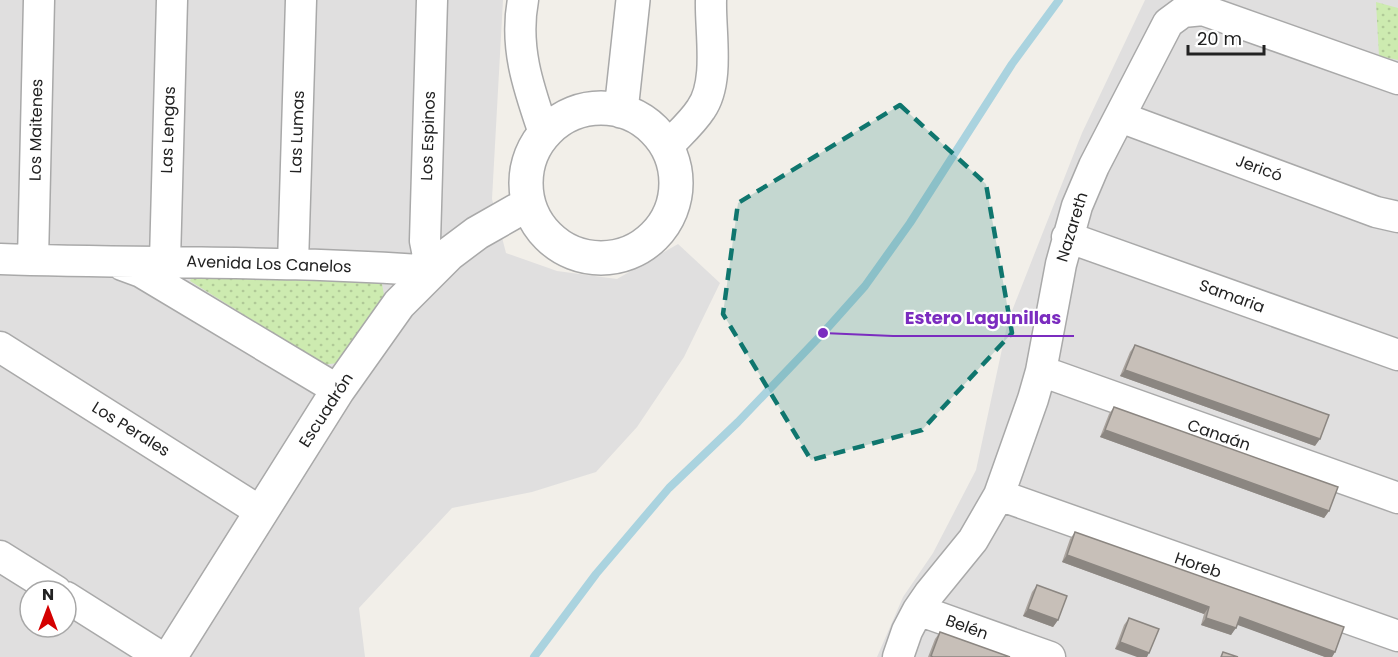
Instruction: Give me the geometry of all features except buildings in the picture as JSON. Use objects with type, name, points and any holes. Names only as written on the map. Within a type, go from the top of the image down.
[{"type":"street","name":"Los Maitenes","points":[[33,260],[39,0]]},
{"type":"street","name":"Las Lengas","points":[[165,261],[172,0]]},
{"type":"street","name":"Las Lumas","points":[[293,264],[301,0]]},
{"type":"street","name":"Los Espinos","points":[[430,271],[425,241],[432,0]]},
{"type":"street","points":[[523,0],[519,29],[520,47],[527,82],[544,134]]},
{"type":"street","points":[[621,111],[633,0]]},
{"type":"street","points":[[667,147],[701,110],[710,92],[711,0]]},
{"type":"street","name":"Nazareth","points":[[898,657],[907,631],[918,610],[928,594],[973,540],[999,495],[1029,415],[1041,371],[1067,237],[1085,186],[1163,30],[1175,16],[1192,10],[1213,13],[1398,79]]},
{"type":"street","points":[[593,108],[621,111],[648,124],[661,137],[672,158],[677,182],[669,217],[654,237],[624,255],[594,258],[576,255],[546,235],[532,215],[526,191],[527,166],[537,143],[561,120],[579,111],[593,108]]},
{"type":"street","name":"Jericó","points":[[1120,117],[1376,212],[1398,216]]},
{"type":"street","name":"Escuadrón","points":[[170,657],[338,390],[399,304],[430,271],[477,232],[528,204]]},
{"type":"street","name":"Samaria","points":[[1067,237],[1398,355]]},
{"type":"street","name":"Avenida Los Canelos","points":[[0,260],[293,264],[430,271]]},
{"type":"street","name":"Avenida Los Canelos","points":[[107,263],[141,272],[338,390]]},
{"type":"street","name":"Los Perales","points":[[0,347],[261,512]]},
{"type":"street","name":"Canaán","points":[[1041,371],[1398,498]]},
{"type":"street","name":"Horeb","points":[[999,495],[1398,636]]},
{"type":"street","points":[[0,556],[37,579]]},
{"type":"street","points":[[78,604],[162,657]]},
{"type":"street","name":"Belén","points":[[918,610],[1050,657]]},
{"type":"highlighted area","points":[[900,105],[986,184],[1012,333],[922,430],[811,460],[723,314],[738,203]]},
{"type":"shaded area","points":[[0,0],[503,0],[492,199],[506,253],[557,271],[617,279],[678,244],[720,283],[684,357],[637,427],[596,472],[532,492],[452,508],[359,608],[365,657],[0,657]]},
{"type":"shaded area","points":[[1145,0],[1398,0],[1398,657],[877,657],[903,597],[933,553],[976,470],[1008,321],[1082,133]]},
{"type":"green space","points":[[1376,2],[1398,8],[1398,60],[1379,56]]},
{"type":"green space","points":[[192,277],[374,280],[382,284],[384,295],[343,362],[324,365],[190,281]]},
{"type":"waterway","points":[[534,657],[596,574],[669,488],[738,422],[865,286],[910,223],[1012,64],[1059,0]]},
{"type":"place","name":"Estero Lagunillas","points":[[823,333]]}]
